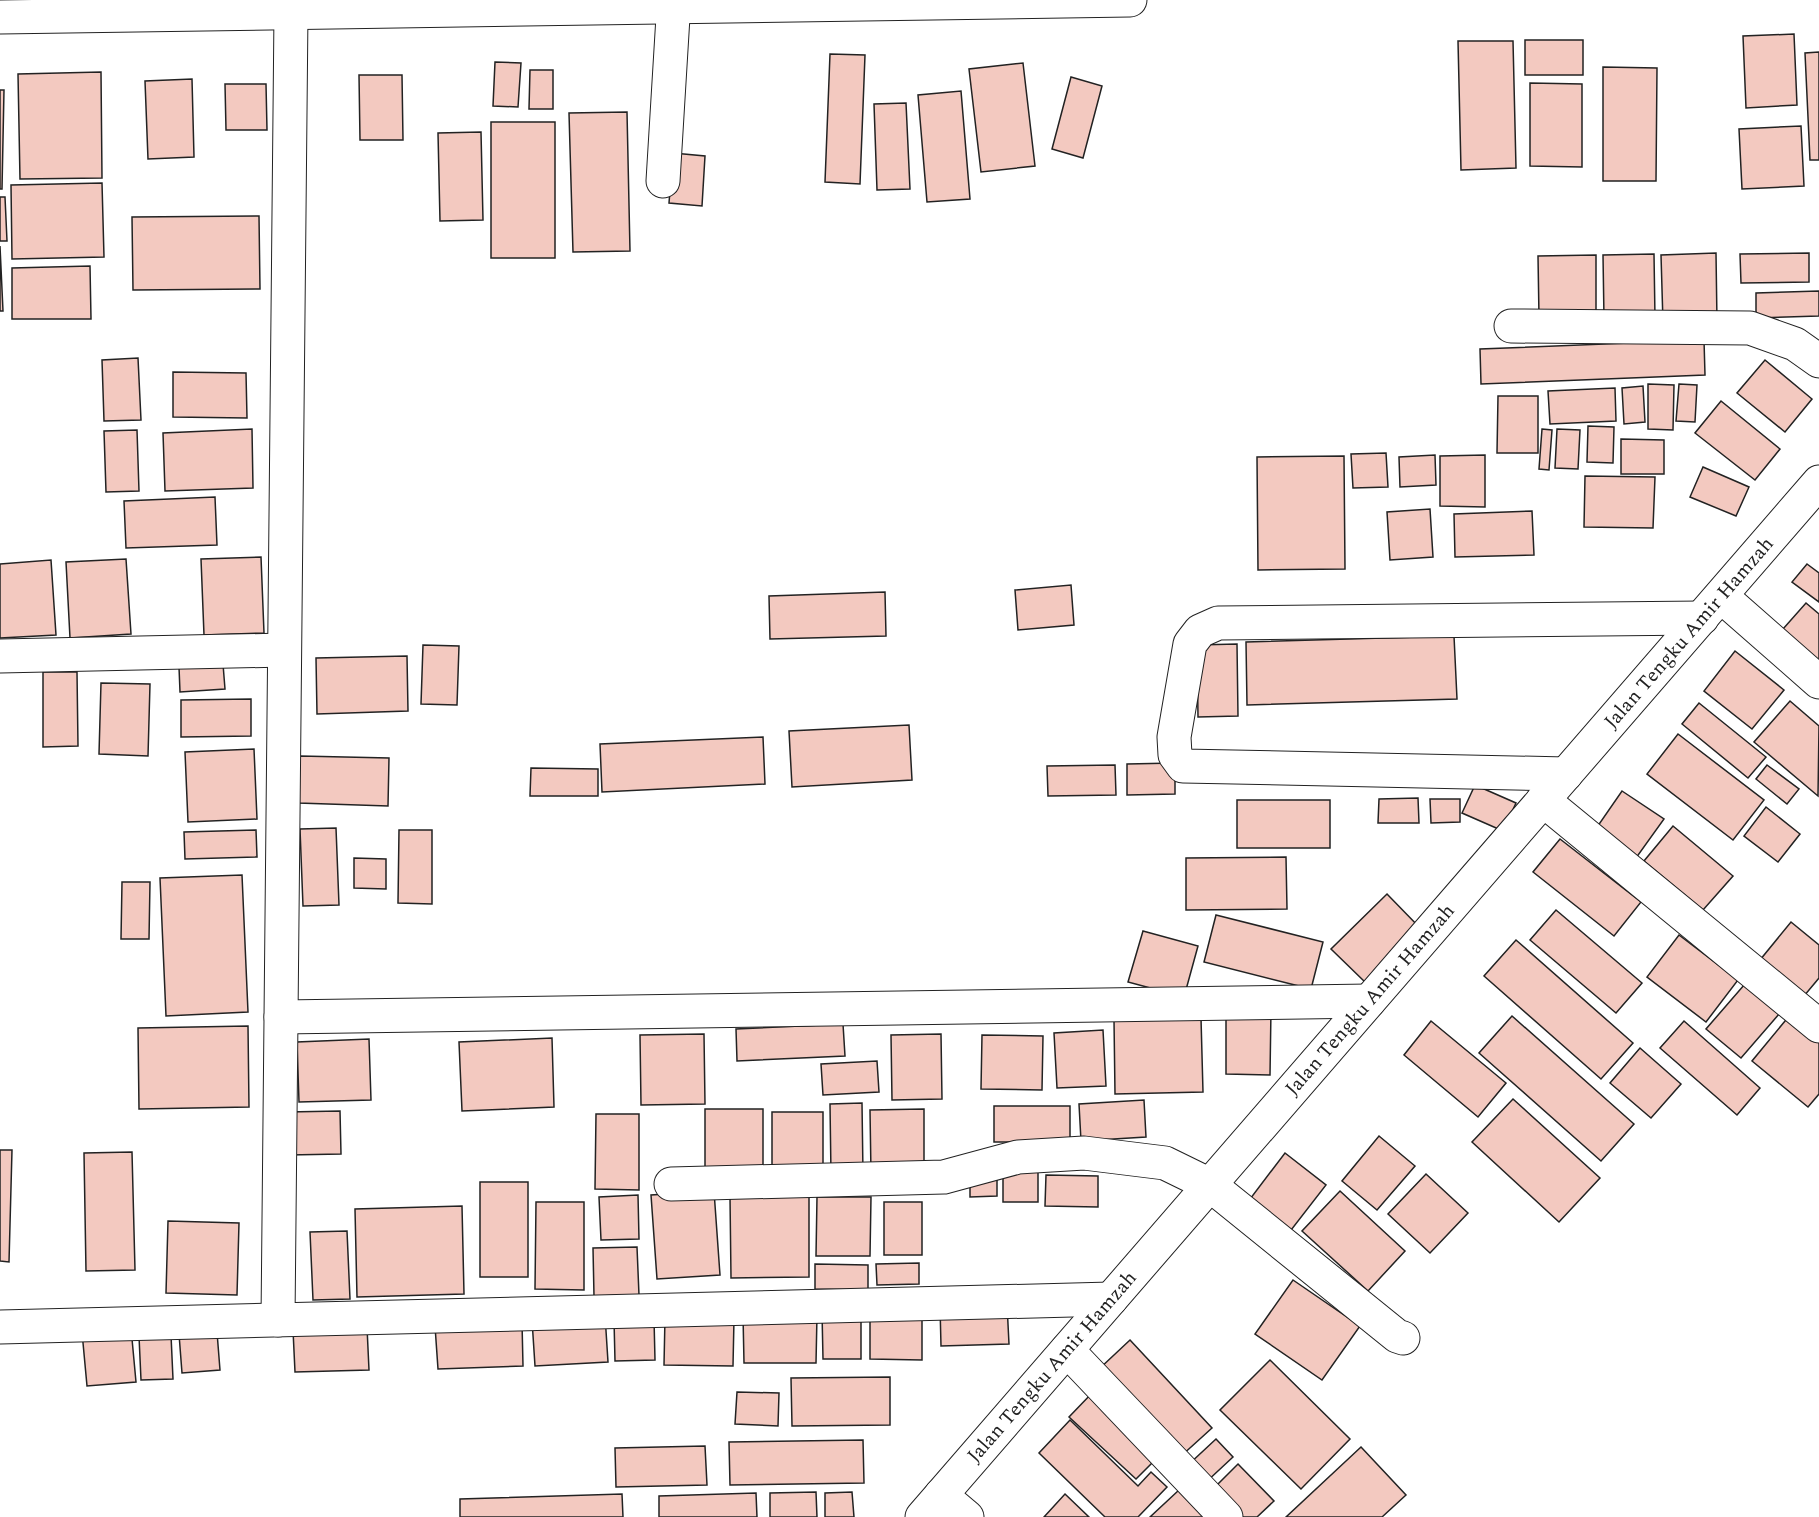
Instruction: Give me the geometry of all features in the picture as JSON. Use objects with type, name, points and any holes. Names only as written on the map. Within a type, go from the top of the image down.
[{"type":"street","points":[[0,16],[157,7],[291,12],[674,3],[1130,0]]},
{"type":"street","points":[[663,181],[674,3]]},
{"type":"street","points":[[278,1320],[291,12]]},
{"type":"street","points":[[1511,326],[1750,328],[1795,344],[1819,361]]},
{"type":"street","name":"Jalan Tengku Amir Hamzah","points":[[931,1506],[1819,482]]},
{"type":"street","points":[[1566,774],[1183,766],[1175,755],[1174,737],[1190,644],[1200,631],[1218,623],[1711,607],[1819,682]]},
{"type":"street","points":[[0,656],[285,650]]},
{"type":"street","points":[[1543,800],[1819,1026]]},
{"type":"street","points":[[281,1017],[1369,1001]]},
{"type":"street","points":[[671,1184],[944,1177],[1018,1157],[1084,1153],[1165,1163],[1210,1185],[1397,1336],[1403,1338]]},
{"type":"street","points":[[0,1327],[1111,1299]]},
{"type":"street","points":[[1067,1350],[1226,1517]]},
{"type":"street","points":[[931,1506],[967,1517]]},
{"type":"building","points":[[1794,34],[1797,105],[1746,108],[1743,36]]},
{"type":"building","points":[[1525,40],[1583,40],[1583,75],[1525,75]]},
{"type":"building","points":[[1458,41],[1513,41],[1516,168],[1461,170]]},
{"type":"building","points":[[1819,52],[1819,160],[1810,160],[1805,53]]},
{"type":"building","points":[[830,54],[865,55],[860,184],[825,182]]},
{"type":"building","points":[[495,62],[521,63],[518,107],[493,106]]},
{"type":"building","points":[[1023,63],[1035,166],[981,172],[969,69]]},
{"type":"building","points":[[1603,67],[1657,68],[1656,181],[1603,181]]},
{"type":"building","points":[[530,70],[553,70],[553,109],[529,109]]},
{"type":"building","points":[[101,72],[102,178],[20,179],[18,74]]},
{"type":"building","points":[[359,75],[402,75],[403,140],[360,140]]},
{"type":"building","points":[[1071,77],[1102,86],[1083,158],[1052,149]]},
{"type":"building","points":[[192,79],[194,157],[148,159],[145,81]]},
{"type":"building","points":[[1530,83],[1582,84],[1582,167],[1530,166]]},
{"type":"building","points":[[225,84],[266,84],[267,130],[226,130]]},
{"type":"building","points":[[0,90],[4,90],[2,189],[0,189]]},
{"type":"building","points":[[961,91],[970,199],[927,202],[918,95]]},
{"type":"building","points":[[906,103],[910,189],[877,190],[874,104]]},
{"type":"building","points":[[627,112],[630,251],[573,252],[569,113]]},
{"type":"building","points":[[491,122],[555,122],[555,258],[491,258]]},
{"type":"building","points":[[1801,126],[1804,186],[1742,189],[1739,129]]},
{"type":"building","points":[[481,132],[483,220],[440,221],[438,133]]},
{"type":"building","points":[[673,153],[705,156],[702,206],[669,203]]},
{"type":"building","points":[[102,183],[104,257],[12,259],[11,185]]},
{"type":"building","points":[[0,197],[5,197],[7,241],[0,241]]},
{"type":"building","points":[[259,216],[260,289],[133,290],[132,217]]},
{"type":"building","points":[[0,246],[3,311],[0,311]]},
{"type":"building","points":[[1716,253],[1717,322],[1663,323],[1661,255]]},
{"type":"building","points":[[1809,253],[1809,282],[1741,283],[1740,254]]},
{"type":"building","points":[[1654,254],[1655,318],[1604,319],[1603,255]]},
{"type":"building","points":[[1596,255],[1596,315],[1539,317],[1538,256]]},
{"type":"building","points":[[90,266],[91,319],[12,319],[12,268]]},
{"type":"building","points":[[1819,291],[1819,316],[1756,318],[1756,293]]},
{"type":"building","points":[[1704,340],[1705,375],[1481,384],[1480,349]]},
{"type":"building","points":[[138,358],[141,420],[104,421],[102,360]]},
{"type":"building","points":[[1765,360],[1812,399],[1785,432],[1737,393]]},
{"type":"building","points":[[173,372],[246,373],[247,418],[173,417]]},
{"type":"building","points":[[1648,384],[1674,385],[1673,430],[1648,429]]},
{"type":"building","points":[[1679,384],[1697,385],[1695,422],[1676,421]]},
{"type":"building","points":[[1643,386],[1645,422],[1624,424],[1622,388]]},
{"type":"building","points":[[1615,388],[1616,421],[1550,424],[1548,391]]},
{"type":"building","points":[[1498,396],[1538,396],[1538,453],[1497,453]]},
{"type":"building","points":[[1721,401],[1780,449],[1755,480],[1695,433]]},
{"type":"building","points":[[1588,426],[1614,427],[1613,463],[1587,462]]},
{"type":"building","points":[[252,429],[253,488],[165,491],[163,433]]},
{"type":"building","points":[[1542,429],[1552,430],[1549,470],[1539,469]]},
{"type":"building","points":[[1557,429],[1580,430],[1578,469],[1555,468]]},
{"type":"building","points":[[137,430],[139,491],[106,492],[104,431]]},
{"type":"building","points":[[1621,439],[1664,440],[1664,474],[1621,474]]},
{"type":"building","points":[[1386,453],[1388,487],[1353,488],[1351,454]]},
{"type":"building","points":[[1435,455],[1436,485],[1400,487],[1399,457]]},
{"type":"building","points":[[1485,455],[1485,507],[1440,506],[1440,456]]},
{"type":"building","points":[[1344,456],[1345,569],[1258,570],[1257,457]]},
{"type":"building","points":[[1703,467],[1749,487],[1736,516],[1690,497]]},
{"type":"building","points":[[1585,476],[1655,477],[1653,528],[1584,527]]},
{"type":"building","points":[[215,497],[217,545],[126,548],[124,501]]},
{"type":"building","points":[[1430,509],[1433,557],[1390,560],[1387,512]]},
{"type":"building","points":[[1532,511],[1534,555],[1455,557],[1454,514]]},
{"type":"building","points":[[261,557],[264,633],[204,635],[201,559]]},
{"type":"building","points":[[126,559],[131,634],[70,638],[66,562]]},
{"type":"building","points":[[51,560],[56,635],[0,638],[0,564]]},
{"type":"building","points":[[1807,564],[1819,573],[1819,602],[1792,582]]},
{"type":"building","points":[[1071,585],[1074,625],[1018,630],[1015,590]]},
{"type":"building","points":[[885,592],[886,636],[770,639],[769,596]]},
{"type":"building","points":[[1806,603],[1819,614],[1819,676],[1775,638]]},
{"type":"building","points":[[1454,636],[1457,699],[1247,705],[1246,642]]},
{"type":"building","points":[[1237,644],[1238,716],[1198,717],[1197,645]]},
{"type":"building","points":[[423,645],[459,646],[457,705],[421,704]]},
{"type":"building","points":[[1735,651],[1784,690],[1752,729],[1704,691]]},
{"type":"building","points":[[407,656],[408,711],[317,714],[316,658]]},
{"type":"building","points":[[223,664],[225,689],[180,692],[179,667]]},
{"type":"building","points":[[43,672],[77,672],[78,746],[43,747]]},
{"type":"building","points":[[101,683],[150,684],[148,756],[99,754]]},
{"type":"building","points":[[251,699],[251,736],[181,737],[181,700]]},
{"type":"building","points":[[1790,701],[1819,726],[1818,796],[1754,742]]},
{"type":"building","points":[[1699,703],[1766,757],[1748,778],[1682,724]]},
{"type":"building","points":[[909,725],[912,780],[792,787],[789,731]]},
{"type":"building","points":[[1678,734],[1764,800],[1733,840],[1647,774]]},
{"type":"building","points":[[763,737],[765,784],[602,792],[600,744]]},
{"type":"building","points":[[254,749],[257,819],[188,822],[185,752]]},
{"type":"building","points":[[300,756],[389,758],[388,806],[298,803]]},
{"type":"building","points":[[1175,763],[1175,794],[1127,795],[1127,764]]},
{"type":"building","points":[[1115,765],[1116,795],[1048,796],[1047,766]]},
{"type":"building","points":[[1767,765],[1799,789],[1787,804],[1756,779]]},
{"type":"building","points":[[531,768],[598,769],[598,796],[530,796]]},
{"type":"building","points":[[1475,785],[1516,803],[1503,831],[1462,813]]},
{"type":"building","points":[[1622,791],[1664,819],[1636,858],[1595,830]]},
{"type":"building","points":[[1418,798],[1419,823],[1378,823],[1379,799]]},
{"type":"building","points":[[1430,799],[1460,799],[1460,822],[1431,823]]},
{"type":"building","points":[[1237,800],[1330,800],[1330,848],[1237,848]]},
{"type":"building","points":[[1766,807],[1800,834],[1778,862],[1744,836]]},
{"type":"building","points":[[1673,826],[1733,876],[1703,910],[1644,861]]},
{"type":"building","points":[[336,828],[339,905],[303,906],[300,829]]},
{"type":"building","points":[[256,830],[257,857],[185,859],[184,832]]},
{"type":"building","points":[[399,830],[432,830],[432,904],[398,903]]},
{"type":"building","points":[[1560,839],[1641,902],[1614,936],[1533,872]]},
{"type":"building","points":[[1286,857],[1287,909],[1186,910],[1186,858]]},
{"type":"building","points":[[354,858],[386,859],[386,889],[354,888]]},
{"type":"building","points":[[242,875],[248,1012],[166,1016],[160,878]]},
{"type":"building","points":[[122,882],[150,882],[149,939],[121,939]]},
{"type":"building","points":[[1387,894],[1421,929],[1366,983],[1331,949]]},
{"type":"building","points":[[1556,910],[1642,983],[1616,1013],[1530,940]]},
{"type":"building","points":[[1216,915],[1323,942],[1311,989],[1204,962]]},
{"type":"building","points":[[1791,922],[1819,945],[1819,978],[1804,996],[1760,960]]},
{"type":"building","points":[[1143,931],[1198,946],[1184,997],[1128,982]]},
{"type":"building","points":[[1679,935],[1738,980],[1706,1022],[1647,977]]},
{"type":"building","points":[[1516,940],[1633,1043],[1601,1079],[1484,976]]},
{"type":"building","points":[[1751,977],[1786,1006],[1741,1058],[1706,1029]]},
{"type":"building","points":[[1226,1009],[1271,1009],[1270,1075],[1226,1074]]},
{"type":"building","points":[[1790,1015],[1819,1039],[1819,1094],[1808,1107],[1752,1061]]},
{"type":"building","points":[[1512,1016],[1634,1124],[1601,1161],[1479,1053]]},
{"type":"building","points":[[1201,1018],[1203,1092],[1115,1094],[1114,1020]]},
{"type":"building","points":[[1431,1021],[1506,1083],[1478,1117],[1404,1055]]},
{"type":"building","points":[[1684,1021],[1760,1088],[1737,1115],[1660,1048]]},
{"type":"building","points":[[843,1024],[845,1056],[737,1061],[736,1029]]},
{"type":"building","points":[[248,1026],[249,1107],[139,1109],[138,1028]]},
{"type":"building","points":[[1103,1030],[1106,1086],[1057,1088],[1054,1033]]},
{"type":"building","points":[[704,1034],[705,1104],[641,1105],[640,1035]]},
{"type":"building","points":[[941,1034],[942,1099],[892,1100],[891,1035]]},
{"type":"building","points":[[982,1035],[1043,1036],[1042,1090],[981,1089]]},
{"type":"building","points":[[552,1038],[554,1107],[462,1111],[459,1042]]},
{"type":"building","points":[[369,1039],[371,1100],[299,1102],[297,1042]]},
{"type":"building","points":[[1640,1048],[1681,1084],[1651,1118],[1610,1083]]},
{"type":"building","points":[[877,1061],[879,1092],[823,1095],[821,1064]]},
{"type":"building","points":[[1513,1099],[1600,1178],[1559,1222],[1472,1142]]},
{"type":"building","points":[[1144,1100],[1146,1137],[1081,1141],[1079,1104]]},
{"type":"building","points":[[862,1103],[863,1174],[831,1175],[830,1104]]},
{"type":"building","points":[[994,1106],[1070,1106],[1070,1142],[994,1142]]},
{"type":"building","points":[[705,1109],[763,1109],[763,1175],[705,1175]]},
{"type":"building","points":[[924,1109],[924,1174],[871,1174],[870,1110]]},
{"type":"building","points":[[340,1111],[341,1154],[288,1155],[287,1112]]},
{"type":"building","points":[[772,1112],[823,1112],[823,1176],[772,1175]]},
{"type":"building","points":[[596,1114],[639,1114],[639,1190],[595,1189]]},
{"type":"building","points":[[1379,1136],[1415,1166],[1377,1210],[1342,1181]]},
{"type":"building","points":[[0,1150],[12,1150],[9,1262],[0,1261]]},
{"type":"building","points":[[132,1152],[135,1270],[86,1271],[84,1153]]},
{"type":"building","points":[[1285,1153],[1326,1185],[1288,1234],[1247,1203]]},
{"type":"building","points":[[1038,1164],[1038,1202],[1003,1202],[1003,1165]]},
{"type":"building","points":[[997,1173],[997,1196],[970,1197],[970,1174]]},
{"type":"building","points":[[1426,1174],[1468,1213],[1430,1253],[1388,1214]]},
{"type":"building","points":[[1046,1175],[1098,1176],[1098,1207],[1045,1206]]},
{"type":"building","points":[[480,1182],[528,1182],[528,1277],[480,1277]]},
{"type":"building","points":[[714,1191],[720,1275],[657,1279],[651,1195]]},
{"type":"building","points":[[1340,1191],[1405,1251],[1368,1291],[1302,1231]]},
{"type":"building","points":[[638,1195],[639,1239],[601,1240],[599,1197]]},
{"type":"building","points":[[809,1196],[809,1277],[731,1278],[730,1197]]},
{"type":"building","points":[[817,1197],[871,1197],[870,1256],[816,1256]]},
{"type":"building","points":[[536,1202],[584,1202],[584,1290],[535,1289]]},
{"type":"building","points":[[884,1202],[922,1202],[922,1255],[884,1255]]},
{"type":"building","points":[[462,1206],[464,1294],[357,1297],[355,1209]]},
{"type":"building","points":[[168,1221],[239,1223],[237,1295],[166,1293]]},
{"type":"building","points":[[347,1231],[350,1299],[313,1300],[310,1232]]},
{"type":"building","points":[[637,1247],[639,1295],[594,1296],[593,1248]]},
{"type":"building","points":[[919,1263],[919,1284],[877,1285],[876,1264]]},
{"type":"building","points":[[815,1264],[868,1265],[868,1290],[815,1289]]},
{"type":"building","points":[[1293,1280],[1360,1326],[1322,1380],[1255,1334]]},
{"type":"building","points":[[1007,1304],[1009,1344],[941,1346],[940,1306]]},
{"type":"building","points":[[870,1311],[922,1311],[922,1360],[870,1359]]},
{"type":"building","points":[[822,1312],[861,1312],[861,1359],[823,1359]]},
{"type":"building","points":[[605,1315],[608,1362],[535,1366],[532,1320]]},
{"type":"building","points":[[743,1315],[817,1315],[816,1363],[744,1363]]},
{"type":"building","points":[[665,1317],[734,1319],[733,1366],[664,1365]]},
{"type":"building","points":[[654,1319],[655,1360],[615,1361],[614,1320]]},
{"type":"building","points":[[522,1322],[523,1366],[438,1369],[435,1326]]},
{"type":"building","points":[[367,1327],[369,1370],[295,1372],[293,1330]]},
{"type":"building","points":[[131,1328],[136,1382],[87,1386],[82,1332]]},
{"type":"building","points":[[217,1332],[220,1370],[182,1373],[179,1334]]},
{"type":"building","points":[[171,1335],[173,1379],[141,1380],[139,1336]]},
{"type":"building","points":[[1130,1340],[1212,1428],[1180,1457],[1098,1370]]},
{"type":"building","points":[[1270,1360],[1350,1439],[1301,1489],[1220,1410]]},
{"type":"building","points":[[890,1377],[890,1425],[792,1426],[791,1378]]},
{"type":"building","points":[[737,1392],[779,1393],[778,1426],[735,1424]]},
{"type":"building","points":[[1093,1392],[1161,1454],[1136,1479],[1069,1417]]},
{"type":"building","points":[[1070,1420],[1138,1486],[1151,1472],[1167,1487],[1138,1517],[1105,1517],[1039,1453]]},
{"type":"building","points":[[1216,1439],[1233,1457],[1204,1484],[1187,1466]]},
{"type":"building","points":[[863,1440],[864,1483],[730,1485],[729,1442]]},
{"type":"building","points":[[705,1446],[707,1485],[616,1487],[615,1448]]},
{"type":"building","points":[[1361,1447],[1406,1495],[1382,1517],[1286,1517]]},
{"type":"building","points":[[1238,1464],[1274,1501],[1257,1517],[1243,1517],[1214,1488]]},
{"type":"building","points":[[1179,1490],[1204,1517],[1150,1517]]},
{"type":"building","points":[[816,1492],[817,1517],[770,1517],[770,1493]]},
{"type":"building","points":[[852,1492],[854,1517],[825,1517],[825,1493]]},
{"type":"building","points":[[756,1493],[757,1517],[659,1517],[659,1496]]},
{"type":"building","points":[[622,1494],[623,1517],[460,1517],[460,1499]]},
{"type":"building","points":[[1065,1494],[1089,1517],[1044,1517]]}]
